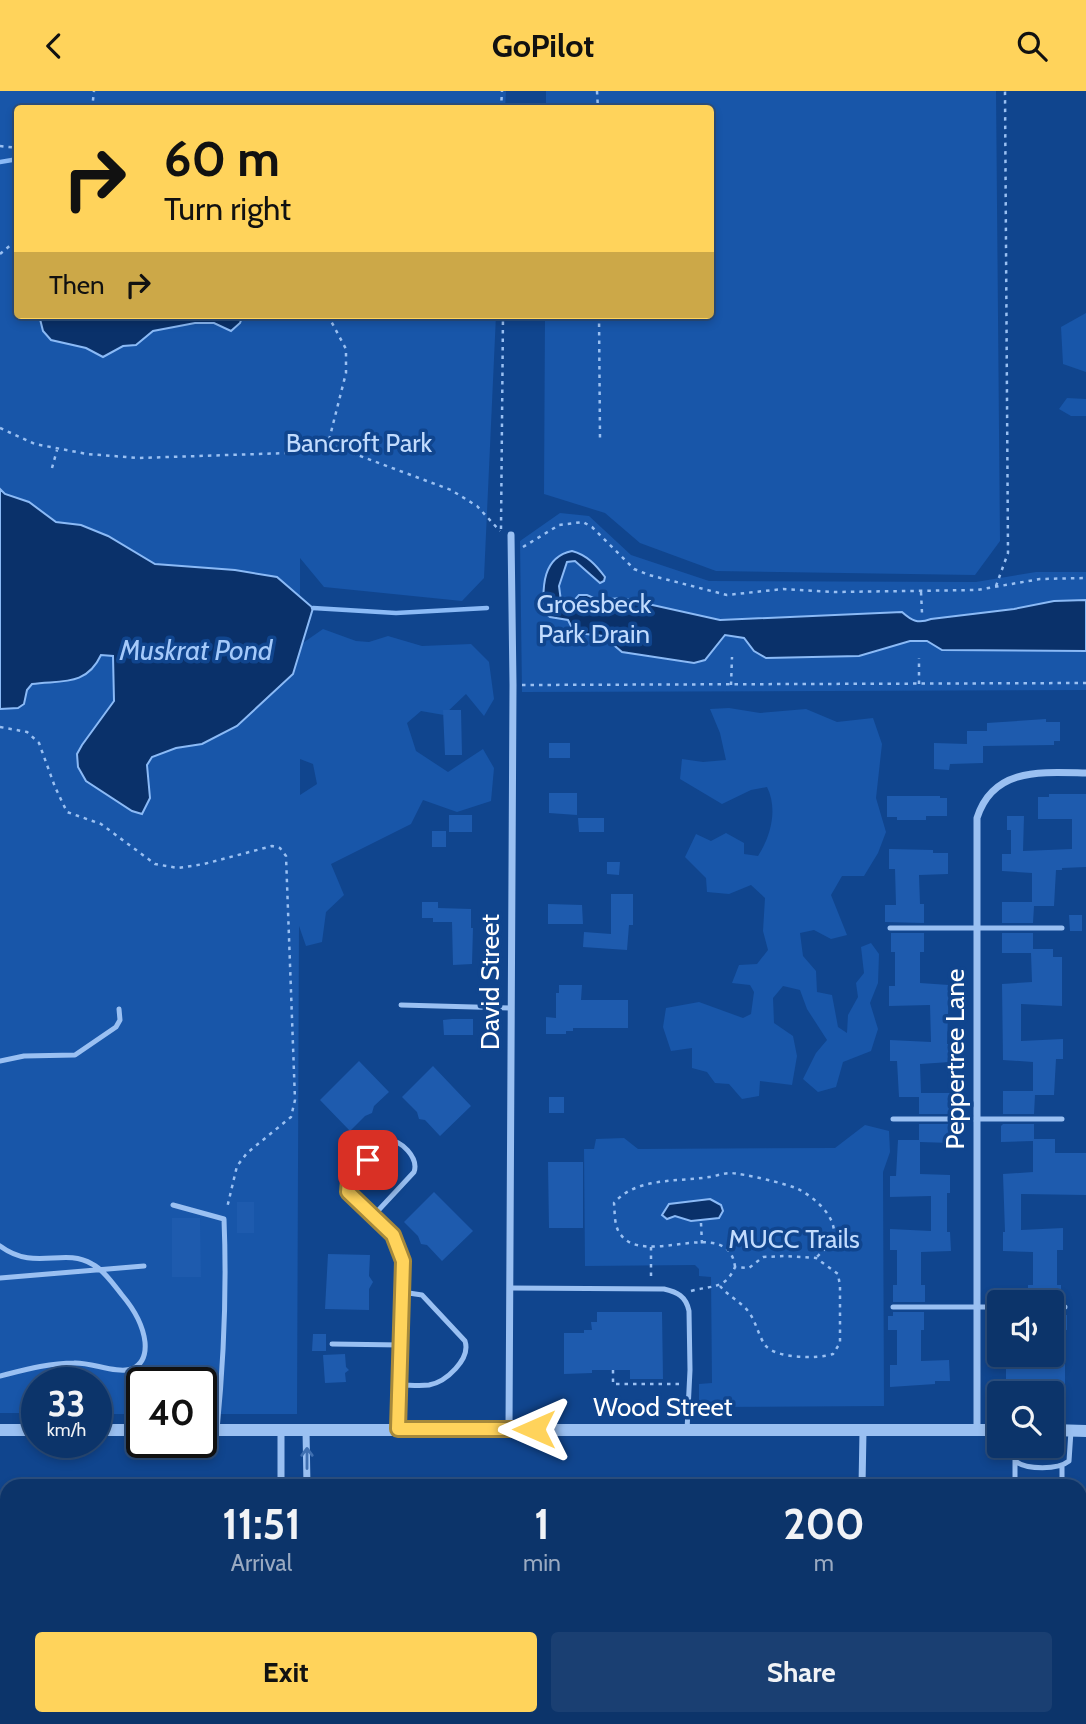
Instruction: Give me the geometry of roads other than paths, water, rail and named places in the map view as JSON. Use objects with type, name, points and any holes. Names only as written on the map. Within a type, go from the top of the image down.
[{"type":"street","name":"David Street","points":[[509,1429],[513,685],[511,535]]},
{"type":"street","name":"Peppertree Lane","points":[[977,1430],[977,818],[982,802],[991,790],[1004,781],[1030,773],[1086,773]]},
{"type":"street","points":[[0,1430],[21,1430]]},
{"type":"street","name":"Wood Street","points":[[217,1430],[987,1430]]},
{"type":"street","points":[[306,1430],[307,1479]]},
{"type":"street","points":[[281,1431],[281,1479]]},
{"type":"street","points":[[862,1479],[863,1431]]},
{"type":"street","points":[[1064,1431],[1086,1431]]},
{"type":"lane","points":[[890,928],[1062,928]]},
{"type":"lane","points":[[401,1005],[511,1008]]},
{"type":"lane","points":[[0,1061],[24,1056],[75,1055],[114,1029],[120,1020],[118,1009]]},
{"type":"lane","points":[[893,1119],[1062,1119]]},
{"type":"lane","points":[[373,1215],[414,1172],[415,1159],[397,1141],[387,1140],[347,1185],[348,1192],[393,1235],[403,1261],[398,1429]]},
{"type":"lane","points":[[173,1205],[224,1219],[227,1285],[223,1369],[217,1421]]},
{"type":"lane","points":[[0,1246],[27,1259],[76,1259],[93,1264],[128,1302],[141,1326],[145,1353],[139,1363],[122,1371],[89,1363],[53,1364],[0,1376]]},
{"type":"lane","points":[[0,1278],[145,1266]]},
{"type":"lane","points":[[510,1288],[664,1289],[680,1294],[690,1311],[687,1430]]},
{"type":"lane","points":[[400,1385],[429,1385],[439,1381],[462,1361],[467,1347],[465,1341],[422,1295],[402,1292]]},
{"type":"lane","points":[[893,1307],[987,1308]]},
{"type":"lane","points":[[332,1344],[401,1345]]},
{"type":"lane","points":[[1015,1461],[1022,1466],[1062,1467],[1069,1461],[1071,1431]]},
{"type":"lane","points":[[1015,1461],[1015,1479]]},
{"type":"lane","points":[[1062,1467],[1062,1479]]},
{"type":"water","points":[[40,319],[242,319],[231,331],[214,323],[195,323],[153,331],[136,345],[123,346],[103,357],[86,348],[51,340],[43,331]]},
{"type":"water","name":"Muskrat Pond","points":[[0,489],[5,494],[29,502],[56,522],[81,525],[108,536],[155,564],[235,570],[277,577],[313,608],[293,674],[237,726],[202,744],[176,748],[152,757],[147,765],[150,798],[142,814],[132,811],[86,781],[78,767],[77,754],[114,701],[113,656],[101,655],[88,672],[72,680],[32,684],[27,690],[24,704],[18,708],[0,709]]},
{"type":"water","points":[[572,551],[591,561],[605,577],[600,583],[575,561],[567,562],[559,586],[561,601],[571,604],[579,595],[587,595],[598,600],[621,598],[720,620],[902,612],[912,619],[922,621],[1054,601],[1086,600],[1086,651],[942,650],[927,641],[910,641],[859,656],[766,658],[754,651],[744,638],[725,635],[705,660],[694,663],[622,652],[603,636],[586,634],[572,628],[568,620],[550,617],[544,612],[546,574],[555,559]]},
{"type":"water","points":[[710,1199],[721,1205],[723,1211],[719,1218],[691,1221],[675,1216],[667,1219],[662,1215],[669,1204]]},
{"type":"waterway","points":[[0,162],[14,160]]},
{"type":"waterway","points":[[313,608],[396,613],[487,608]]},
{"type":"park label","name":"Bancroft Park","points":[[359,443]]},
{"type":"park label","name":"Groesbeck Park Drain","points":[[594,618]]},
{"type":"park label","name":"MUCC Trails","points":[[794,1239]]}]
